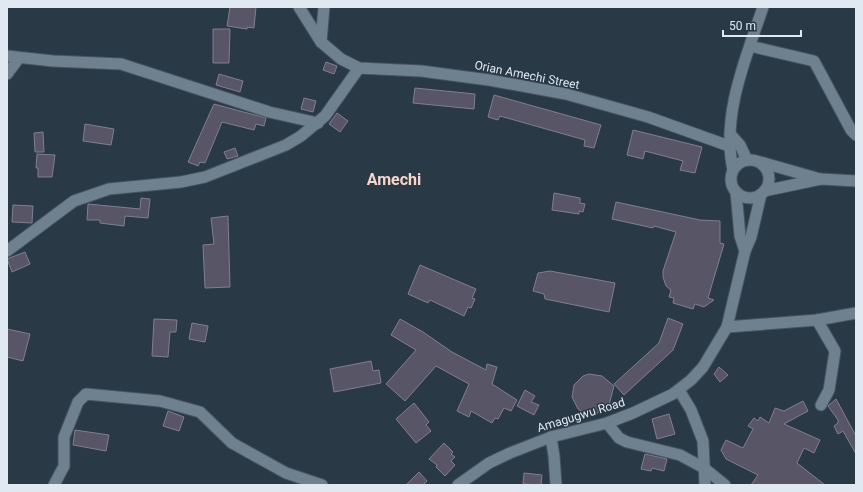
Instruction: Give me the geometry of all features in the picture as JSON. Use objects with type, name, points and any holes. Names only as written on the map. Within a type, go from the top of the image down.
[{"type":"street","name":"Orian Amechi Street","points":[[299,7],[321,42],[341,59],[359,68],[421,71],[489,80],[566,94],[648,117],[729,146]]},
{"type":"street","points":[[321,42],[324,7]]},
{"type":"street","points":[[745,251],[740,236],[736,192],[731,181],[733,170],[729,146],[732,112],[741,73],[763,7]]},
{"type":"street","points":[[750,46],[814,61],[851,130],[856,135]]},
{"type":"street","points":[[7,56],[53,61],[117,63],[274,114],[318,123]]},
{"type":"street","points":[[7,74],[19,58]]},
{"type":"street","points":[[7,250],[74,202],[109,189],[181,182],[205,177],[286,145],[318,123],[336,103],[359,68]]},
{"type":"street","points":[[730,134],[740,145],[747,160]]},
{"type":"street","points":[[733,170],[742,162],[747,160],[760,162],[821,179],[856,181]]},
{"type":"street","points":[[760,162],[766,168],[769,176],[768,184],[762,193]]},
{"type":"street","points":[[736,192],[748,198],[762,193],[821,179]]},
{"type":"street","name":"Amagugwu Road","points":[[458,485],[489,463],[551,437],[608,423],[652,404],[679,390],[703,367],[727,327],[745,251],[752,237],[762,193]]},
{"type":"street","points":[[727,327],[817,320],[856,313]]},
{"type":"street","points":[[817,320],[835,350],[829,390],[821,405]]},
{"type":"street","points":[[679,390],[691,410],[700,431],[704,452],[705,485]]},
{"type":"street","points":[[54,485],[64,466],[64,437],[78,402],[86,394],[160,401],[200,412],[232,443],[286,473],[322,485]]},
{"type":"street","points":[[608,423],[619,438],[627,442],[680,455],[704,468],[725,485]]},
{"type":"street","points":[[551,437],[556,485]]},
{"type":"building","points":[[230,7],[256,7],[254,28],[247,27],[247,29],[227,26]]},
{"type":"building","points":[[213,29],[230,29],[229,63],[213,63]]},
{"type":"building","points":[[326,62],[337,66],[334,74],[323,70]]},
{"type":"building","points":[[219,74],[243,81],[240,92],[216,85]]},
{"type":"building","points":[[415,88],[475,94],[474,109],[413,103]]},
{"type":"building","points":[[494,95],[601,125],[594,148],[584,146],[585,140],[500,116],[498,120],[488,117]]},
{"type":"building","points":[[304,98],[316,101],[313,112],[301,109]]},
{"type":"building","points":[[214,104],[266,118],[264,126],[256,124],[254,130],[222,122],[205,163],[200,162],[198,166],[188,162]]},
{"type":"building","points":[[337,113],[348,121],[340,132],[329,124]]},
{"type":"building","points":[[85,124],[114,129],[111,145],[83,141]]},
{"type":"building","points":[[633,130],[702,147],[695,173],[680,170],[683,161],[645,151],[643,159],[627,155]]},
{"type":"building","points":[[43,132],[44,152],[35,152],[34,133]]},
{"type":"building","points":[[235,148],[238,156],[227,159],[224,152]]},
{"type":"building","points":[[37,154],[55,155],[52,177],[38,177],[38,168],[36,168]]},
{"type":"building","points":[[554,193],[580,198],[580,203],[585,204],[583,212],[579,211],[579,214],[552,210]]},
{"type":"building","points":[[141,198],[150,199],[148,218],[125,216],[124,226],[100,223],[100,220],[87,220],[88,204],[140,209]]},
{"type":"building","points":[[616,202],[700,220],[720,221],[720,243],[724,244],[708,298],[714,300],[704,307],[695,304],[693,309],[673,303],[674,298],[669,297],[671,290],[666,286],[663,271],[676,232],[654,226],[653,228],[612,219]]},
{"type":"building","points":[[13,205],[33,206],[32,223],[12,222]]},
{"type":"building","points":[[228,216],[230,287],[205,288],[203,245],[214,244],[211,218]]},
{"type":"building","points":[[25,252],[30,264],[12,272],[7,259]]},
{"type":"building","points":[[420,265],[476,289],[472,298],[475,299],[471,308],[468,307],[464,316],[430,300],[428,303],[408,294]]},
{"type":"building","points":[[550,271],[615,283],[609,312],[545,299],[544,294],[533,291],[538,273]]},
{"type":"building","points":[[668,318],[683,324],[673,350],[624,395],[614,384],[659,343]]},
{"type":"building","points":[[154,319],[177,320],[176,332],[170,332],[168,357],[152,356]]},
{"type":"building","points":[[400,319],[423,332],[452,352],[486,370],[487,364],[497,367],[492,384],[517,400],[511,411],[504,408],[498,419],[495,418],[492,423],[471,411],[469,417],[457,411],[469,384],[436,366],[405,401],[386,384],[416,350],[391,335]]},
{"type":"building","points":[[192,323],[208,326],[205,342],[189,339]]},
{"type":"building","points":[[7,329],[30,334],[23,361],[7,357]]},
{"type":"building","points":[[371,361],[373,371],[379,370],[381,383],[334,392],[330,369]]},
{"type":"building","points":[[719,367],[728,375],[720,382],[714,374]]},
{"type":"building","points":[[589,374],[602,376],[614,386],[609,405],[598,413],[584,413],[578,409],[572,397],[574,385],[583,376]]},
{"type":"building","points":[[525,390],[535,396],[531,402],[539,405],[534,415],[517,406]]},
{"type":"building","points":[[836,399],[856,436],[856,454],[843,431],[838,434],[834,426],[838,423],[838,420],[828,406]]},
{"type":"building","points":[[803,401],[808,411],[784,424],[820,440],[814,453],[804,448],[797,463],[825,485],[751,485],[758,475],[726,459],[721,450],[726,440],[743,448],[753,429],[748,426],[754,418],[758,421],[760,417],[769,423],[775,408],[784,411]]},
{"type":"building","points":[[414,403],[429,422],[426,425],[431,431],[416,443],[396,419]]},
{"type":"building","points":[[168,411],[184,417],[179,431],[163,426]]},
{"type":"building","points":[[669,414],[675,434],[657,439],[652,419]]},
{"type":"building","points":[[75,430],[109,435],[106,451],[73,445]]},
{"type":"building","points":[[444,443],[453,452],[451,454],[455,457],[451,461],[455,465],[445,476],[436,467],[437,465],[429,459]]},
{"type":"building","points":[[645,454],[667,459],[664,471],[652,468],[651,471],[641,469]]},
{"type":"building","points":[[419,472],[427,481],[423,485],[406,485]]},
{"type":"building","points":[[524,473],[542,475],[541,485],[523,484]]},
{"type":"district","name":"Amechi","points":[[394,179]]}]
